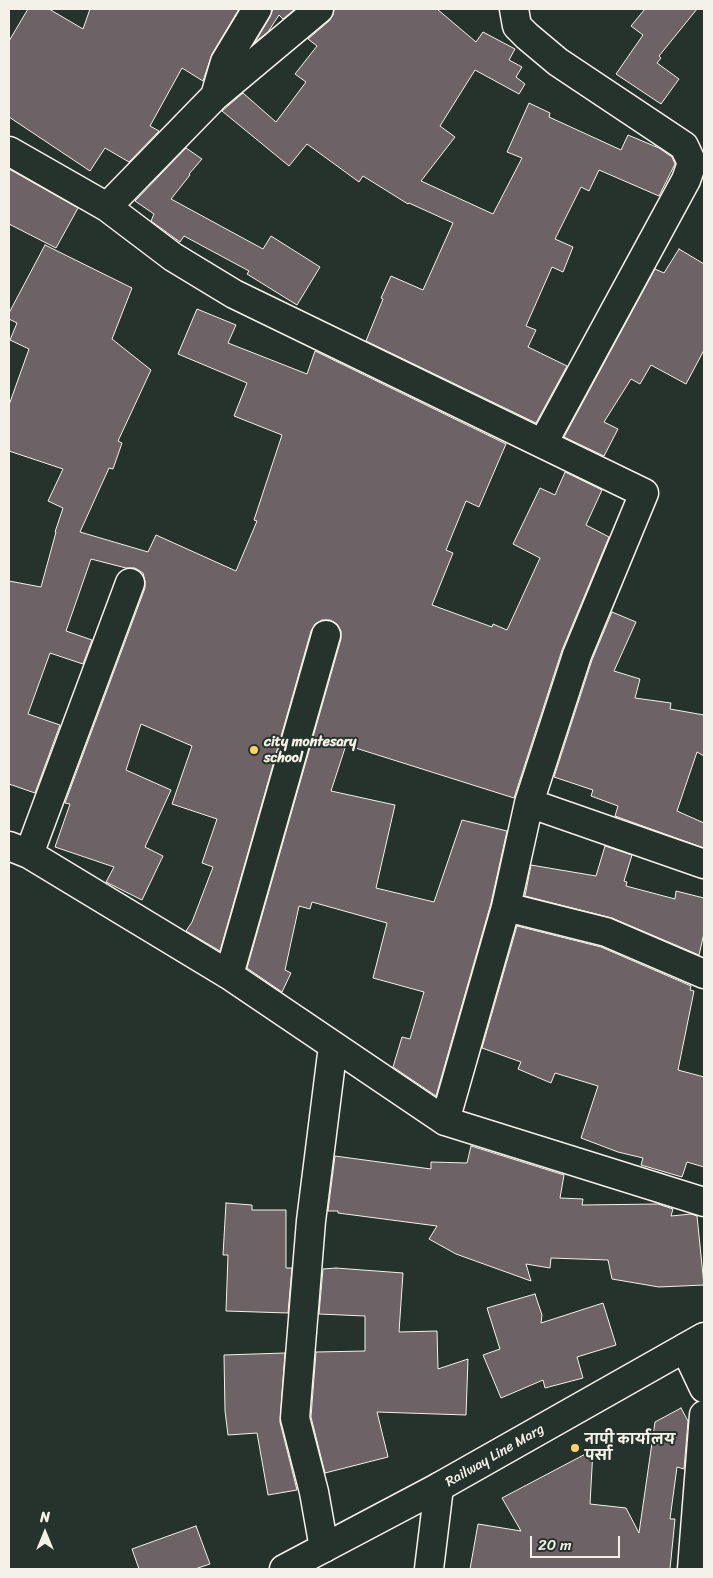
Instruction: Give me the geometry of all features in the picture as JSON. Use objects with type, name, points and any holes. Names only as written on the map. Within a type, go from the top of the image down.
[{"type":"street","points":[[215,96],[225,62],[257,9]]},
{"type":"street","points":[[107,207],[215,96],[319,9]]},
{"type":"street","points":[[514,9],[517,26],[527,36],[558,62],[684,146],[692,163],[686,180],[543,443]]},
{"type":"street","points":[[9,151],[107,207],[173,258],[234,294],[543,443],[644,494],[577,655],[529,803],[506,907],[445,1121]]},
{"type":"street","points":[[130,583],[19,850],[228,975],[445,1121],[704,1202]]},
{"type":"street","points":[[228,975],[326,635]]},
{"type":"street","points":[[529,803],[704,864]]},
{"type":"street","points":[[506,907],[606,932],[704,974]]},
{"type":"street","points":[[324,1548],[314,1492],[295,1418],[311,1221],[333,1046]]},
{"type":"street","points":[[695,1343],[704,1388]]},
{"type":"street","name":"Railway Line Marg","points":[[284,1569],[440,1488],[695,1343]]},
{"type":"street","points":[[692,1569],[704,1415]]},
{"type":"street","points":[[429,1569],[440,1488]]},
{"type":"building","points":[[28,9],[49,9],[83,29],[90,9],[239,9],[212,54],[203,81],[182,68],[150,126],[159,131],[129,162],[105,148],[90,171],[9,117],[9,41]]},
{"type":"building","points":[[273,9],[295,9],[283,19],[279,15],[268,32],[255,42],[270,17]]},
{"type":"building","points":[[334,9],[437,9],[476,42],[483,32],[515,49],[509,60],[522,67],[516,77],[525,84],[519,94],[475,70],[440,126],[455,137],[421,181],[493,214],[522,158],[507,152],[529,103],[550,113],[549,117],[621,150],[628,135],[659,148],[672,157],[675,164],[659,196],[599,170],[589,191],[581,187],[555,239],[573,247],[563,272],[552,267],[526,326],[536,330],[528,347],[567,366],[536,423],[366,341],[391,276],[423,290],[453,223],[408,204],[363,176],[359,182],[307,144],[289,166],[222,111],[243,93],[276,122],[306,82],[295,74],[317,46],[308,39],[329,21]]},
{"type":"building","points":[[645,9],[697,9],[659,56],[661,58],[657,63],[679,79],[661,104],[616,74],[643,35],[631,26]]},
{"type":"building","points":[[186,148],[202,159],[171,199],[263,249],[271,236],[320,267],[297,305],[247,274],[249,271],[184,236],[180,242],[151,221],[154,214],[135,201]]},
{"type":"building","points":[[9,169],[78,208],[56,248],[9,224]]},
{"type":"building","points":[[45,245],[132,288],[112,339],[151,370],[118,441],[122,443],[113,469],[109,468],[80,532],[148,552],[156,535],[236,571],[257,521],[254,520],[282,435],[234,416],[247,383],[178,354],[197,309],[236,325],[228,343],[307,374],[315,351],[506,444],[479,507],[466,501],[446,550],[453,553],[432,605],[492,627],[493,624],[507,630],[540,558],[513,544],[540,488],[555,495],[565,472],[602,490],[586,525],[609,537],[562,650],[514,798],[346,745],[331,791],[395,805],[376,888],[434,902],[462,820],[507,831],[491,903],[436,1096],[393,1067],[402,1037],[410,1039],[424,992],[373,978],[387,923],[312,902],[310,909],[299,906],[285,970],[291,973],[282,992],[247,968],[341,639],[341,631],[337,624],[330,620],[322,620],[315,624],[311,631],[220,951],[186,931],[192,922],[213,867],[202,863],[217,819],[172,804],[192,746],[141,724],[126,770],[171,790],[145,847],[163,856],[142,900],[106,882],[114,867],[55,847],[70,804],[65,803],[145,588],[143,573],[135,568],[126,568],[91,559],[66,631],[92,640],[83,664],[50,653],[28,714],[60,725],[35,793],[9,784],[9,581],[41,587],[63,508],[48,501],[63,469],[9,451],[9,405],[29,349],[10,340],[17,323],[9,319],[9,313]]},
{"type":"building","points":[[679,249],[704,264],[704,350],[686,384],[651,365],[640,384],[631,379],[604,422],[618,429],[604,456],[564,437],[655,269],[664,273]]},
{"type":"building","points":[[612,612],[636,622],[614,671],[640,679],[635,698],[671,703],[670,709],[704,715],[704,756],[697,752],[677,811],[704,823],[704,848],[615,816],[618,806],[591,796],[593,790],[554,777],[592,660]]},
{"type":"building","points":[[605,846],[632,855],[624,881],[627,882],[626,886],[675,899],[676,891],[704,898],[704,933],[699,955],[612,918],[525,896],[531,865],[596,876]]},
{"type":"building","points":[[517,926],[601,947],[691,986],[690,990],[694,991],[678,1070],[704,1077],[704,1167],[687,1162],[682,1177],[641,1165],[643,1158],[618,1152],[581,1138],[598,1086],[555,1073],[551,1083],[518,1069],[521,1062],[482,1048]]},
{"type":"building","points":[[471,1146],[564,1175],[560,1198],[583,1199],[582,1205],[658,1204],[673,1209],[671,1216],[691,1214],[697,1216],[704,1285],[659,1287],[612,1279],[608,1260],[551,1258],[550,1268],[526,1264],[531,1281],[456,1254],[429,1239],[437,1226],[328,1211],[335,1156],[431,1169],[431,1162],[467,1163]]},
{"type":"building","points":[[226,1203],[252,1205],[252,1210],[286,1210],[286,1268],[292,1268],[288,1313],[226,1311],[228,1255],[223,1255]]},
{"type":"building","points":[[336,1268],[403,1273],[399,1332],[437,1331],[438,1369],[468,1359],[466,1415],[377,1412],[388,1457],[325,1473],[311,1417],[316,1352],[365,1351],[365,1316],[319,1314],[323,1269]]},
{"type":"building","points":[[535,1294],[542,1315],[541,1323],[603,1303],[616,1345],[577,1357],[583,1378],[545,1388],[543,1380],[501,1398],[483,1355],[500,1349],[487,1308]]},
{"type":"building","points":[[285,1353],[280,1422],[297,1490],[268,1495],[257,1433],[228,1435],[225,1411],[224,1355]]},
{"type":"building","points":[[681,1408],[688,1421],[684,1469],[677,1467],[670,1519],[675,1519],[670,1569],[470,1569],[478,1524],[521,1531],[502,1498],[593,1450],[590,1504],[626,1508],[639,1533],[655,1422]]},
{"type":"building","points":[[196,1526],[210,1564],[195,1569],[139,1569],[132,1549]]},
{"type":"place","name":"city montesary school","points":[[254,750]]},
{"type":"place","name":"नापी कार्यालय पर्सा","points":[[575,1448]]}]
